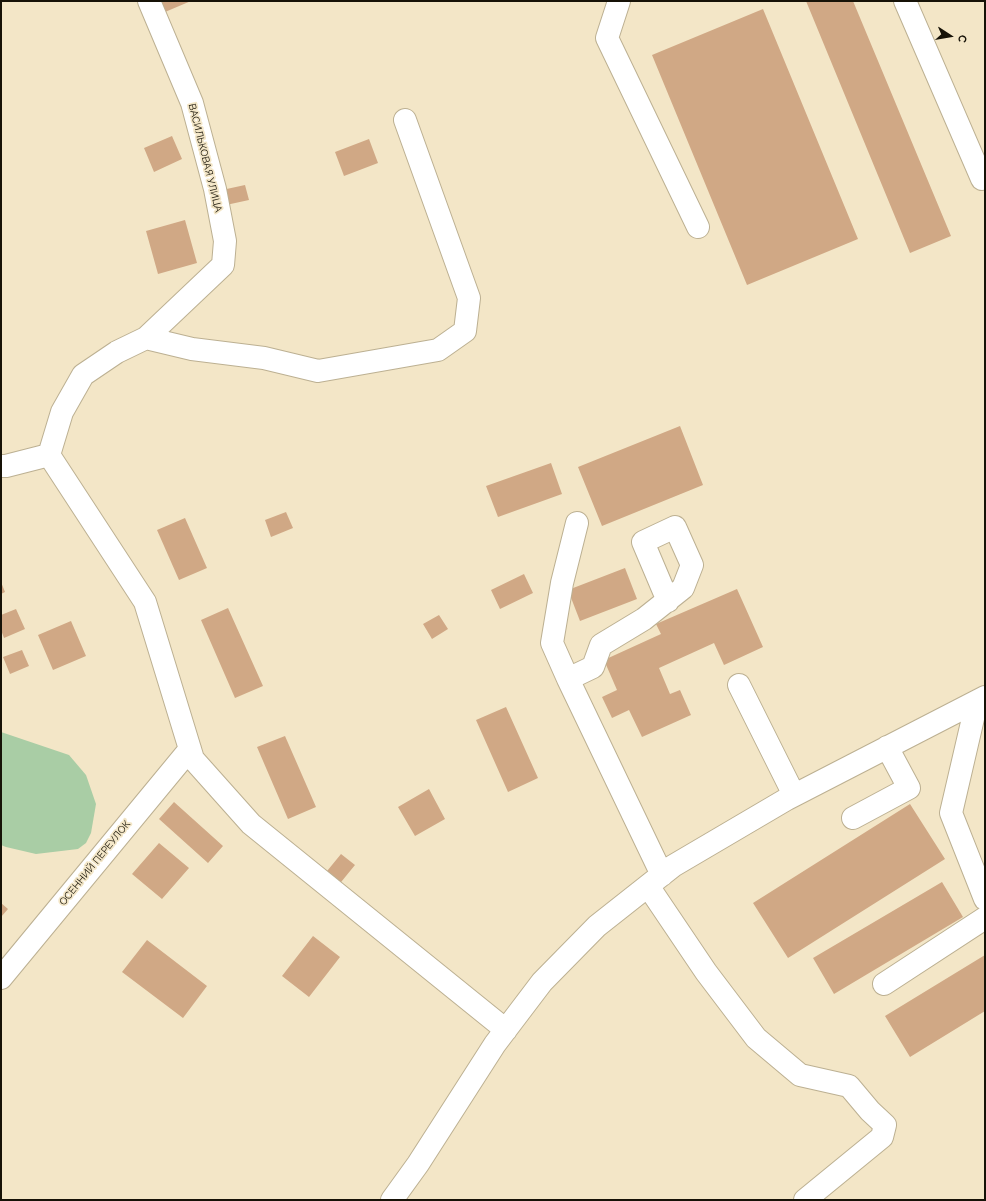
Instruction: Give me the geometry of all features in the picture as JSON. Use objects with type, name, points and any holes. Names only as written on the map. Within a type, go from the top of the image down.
[{"type":"street","name":"ВАСИЛЬКОВАЯ УЛИЦА","points":[[49,455],[62,412],[83,375],[117,352],[146,338],[224,265],[225,241],[215,189],[192,103],[149,1]]},
{"type":"street","points":[[619,1],[607,38],[698,227]]},
{"type":"street","points":[[905,1],[982,179]]},
{"type":"street","points":[[146,338],[192,349],[264,358],[318,371],[438,350],[465,331],[469,298],[406,120]]},
{"type":"street","points":[[1,466],[49,455],[145,602],[193,758],[251,824],[506,1030]]},
{"type":"street","points":[[577,523],[562,583],[552,642],[655,880],[706,972],[756,1038],[800,1075],[849,1086],[884,1125],[882,1137],[805,1200]]},
{"type":"street","points":[[568,679],[593,667],[601,645],[644,619],[668,601]]},
{"type":"street","points":[[739,685],[794,795]]},
{"type":"street","points":[[392,1200],[418,1164],[491,1050],[542,982],[596,926],[673,866],[794,795],[981,699]]},
{"type":"street","points":[[981,699],[951,813],[985,899]]},
{"type":"street","points":[[853,818],[909,788],[887,747]]},
{"type":"street","name":"ОСЕННИЙ ПЕРЕУЛОК","points":[[1,978],[190,749]]},
{"type":"street","points":[[884,984],[985,918]]},
{"type":"shaded area","points":[[1,732],[69,755],[86,775],[96,804],[91,833],[86,843],[78,849],[36,854],[1,845]]},
{"type":"building","points":[[160,1],[191,1],[165,12]]},
{"type":"building","points":[[806,1],[853,1],[951,236],[910,253]]},
{"type":"building","points":[[763,9],[858,239],[747,285],[652,55]]},
{"type":"building","points":[[172,136],[182,159],[154,172],[144,148]]},
{"type":"building","points":[[369,139],[378,163],[344,176],[335,152]]},
{"type":"building","points":[[245,185],[249,200],[226,205],[222,190]]},
{"type":"building","points":[[185,220],[197,263],[158,274],[146,231]]},
{"type":"building","points":[[680,426],[703,485],[602,526],[578,467]]},
{"type":"building","points":[[551,463],[562,494],[498,517],[486,486]]},
{"type":"building","points":[[286,512],[293,528],[271,537],[265,520]]},
{"type":"building","points":[[185,518],[207,568],[179,580],[157,530]]},
{"type":"building","points":[[625,568],[637,599],[580,621],[568,590]]},
{"type":"building","points":[[524,574],[533,593],[500,609],[491,590]]},
{"type":"building","points":[[1,582],[5,592],[1,594]]},
{"type":"building","points":[[737,589],[763,647],[724,665],[714,643],[659,668],[670,694],[680,690],[691,715],[642,737],[629,710],[612,718],[602,697],[617,690],[604,660],[661,634],[656,624]]},
{"type":"building","points":[[228,608],[263,686],[235,698],[201,620]]},
{"type":"building","points":[[16,609],[25,629],[4,638],[1,630],[1,615]]},
{"type":"building","points":[[439,615],[448,629],[432,639],[423,624]]},
{"type":"building","points":[[71,621],[86,656],[53,670],[38,635]]},
{"type":"building","points":[[22,650],[29,666],[10,674],[3,657]]},
{"type":"building","points":[[506,707],[538,778],[508,792],[476,720]]},
{"type":"building","points":[[285,736],[316,807],[288,819],[257,747]]},
{"type":"building","points":[[429,789],[445,819],[415,836],[398,807]]},
{"type":"building","points":[[174,802],[223,846],[208,863],[159,819]]},
{"type":"building","points":[[910,804],[945,859],[788,958],[753,903]]},
{"type":"building","points":[[159,843],[189,868],[162,899],[132,874]]},
{"type":"building","points":[[341,854],[355,865],[337,887],[323,876]]},
{"type":"building","points":[[942,882],[963,917],[834,994],[813,958]]},
{"type":"building","points":[[1,903],[8,909],[1,917]]},
{"type":"building","points":[[313,936],[340,957],[309,997],[282,976]]},
{"type":"building","points":[[147,940],[207,986],[183,1018],[122,972]]},
{"type":"building","points":[[985,955],[985,1011],[910,1057],[885,1016]]}]
